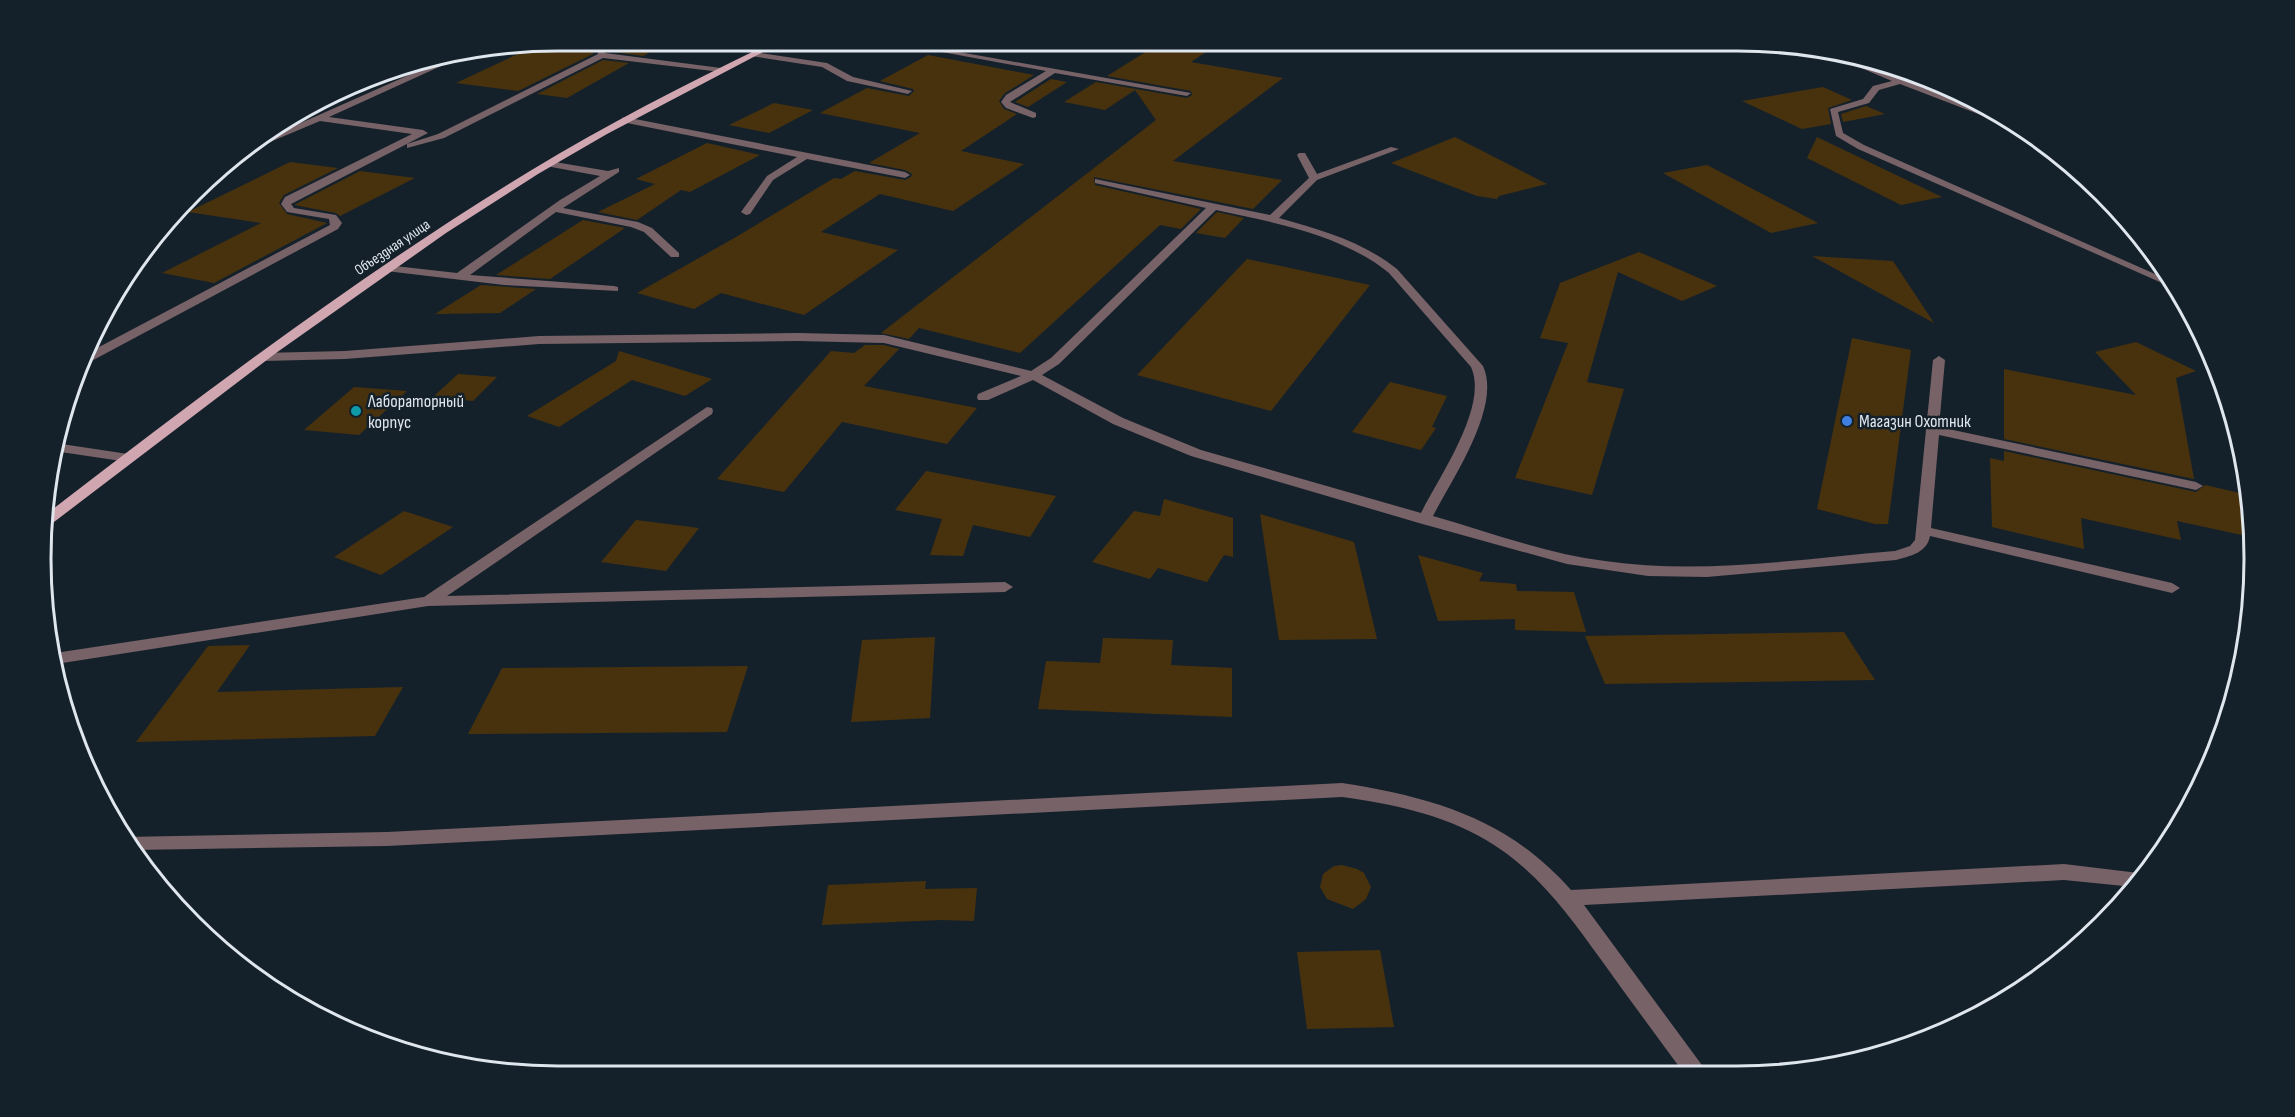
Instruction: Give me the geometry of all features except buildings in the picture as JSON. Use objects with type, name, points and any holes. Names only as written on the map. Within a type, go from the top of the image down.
[{"type":"main road","name":"Объездная улица","points":[[53,515],[262,357],[386,268],[549,164],[625,120],[760,51]]},
{"type":"street","points":[[601,51],[602,55]]},
{"type":"street","points":[[945,51],[1187,93]]},
{"type":"street","points":[[754,54],[824,65],[850,80],[908,91]]},
{"type":"street","points":[[360,164],[441,136],[602,55],[721,70]]},
{"type":"street","points":[[278,136],[437,66]]},
{"type":"street","points":[[1871,69],[1973,110]]},
{"type":"street","points":[[1033,115],[1008,106],[1005,102],[1009,97],[1052,71]]},
{"type":"street","points":[[1902,81],[1876,87],[1866,100],[1833,111],[1839,134],[1872,152],[2160,280]]},
{"type":"street","points":[[319,118],[441,136]]},
{"type":"street","points":[[625,120],[684,136],[905,175]]},
{"type":"street","points":[[94,354],[334,227],[337,223],[332,218],[291,210],[286,204],[289,199],[421,133]]},
{"type":"street","points":[[1272,219],[1314,178],[1394,149]]},
{"type":"street","points":[[1302,155],[1314,178]]},
{"type":"street","points":[[746,212],[770,178],[805,156]]},
{"type":"street","points":[[459,277],[554,209],[612,172],[549,164]]},
{"type":"street","points":[[1098,181],[1272,219],[1336,238],[1377,258],[1393,271],[1477,366],[1482,377],[1477,418],[1424,520]]},
{"type":"street","points":[[983,397],[1033,375],[1055,361],[1214,206]]},
{"type":"street","points":[[554,209],[634,224],[648,230],[675,255]]},
{"type":"street","points":[[386,268],[459,277],[614,289]]},
{"type":"street","points":[[262,357],[345,355],[540,340],[862,338],[900,341],[1033,375],[1118,422],[1187,450],[1424,520],[1567,559],[1603,566],[1695,572],[1896,555],[1915,549],[1922,541],[1939,360]]},
{"type":"street","points":[[428,601],[707,411]]},
{"type":"street","points":[[1934,430],[2196,486]]},
{"type":"street","points":[[63,448],[128,458]]},
{"type":"street","points":[[1922,530],[2172,588]]},
{"type":"street","points":[[61,658],[428,601],[1005,587]]},
{"type":"street","points":[[139,843],[387,839],[1011,805],[1342,790],[1393,797],[1451,816],[1495,837],[1533,863],[1567,898],[1692,1066]]},
{"type":"street","points":[[1567,898],[2064,872],[2129,879]]},
{"type":"place","name":"Лабораторный корпус","points":[[356,411]]},
{"type":"place","name":"Магазин Охотник","points":[[1847,421]]}]
